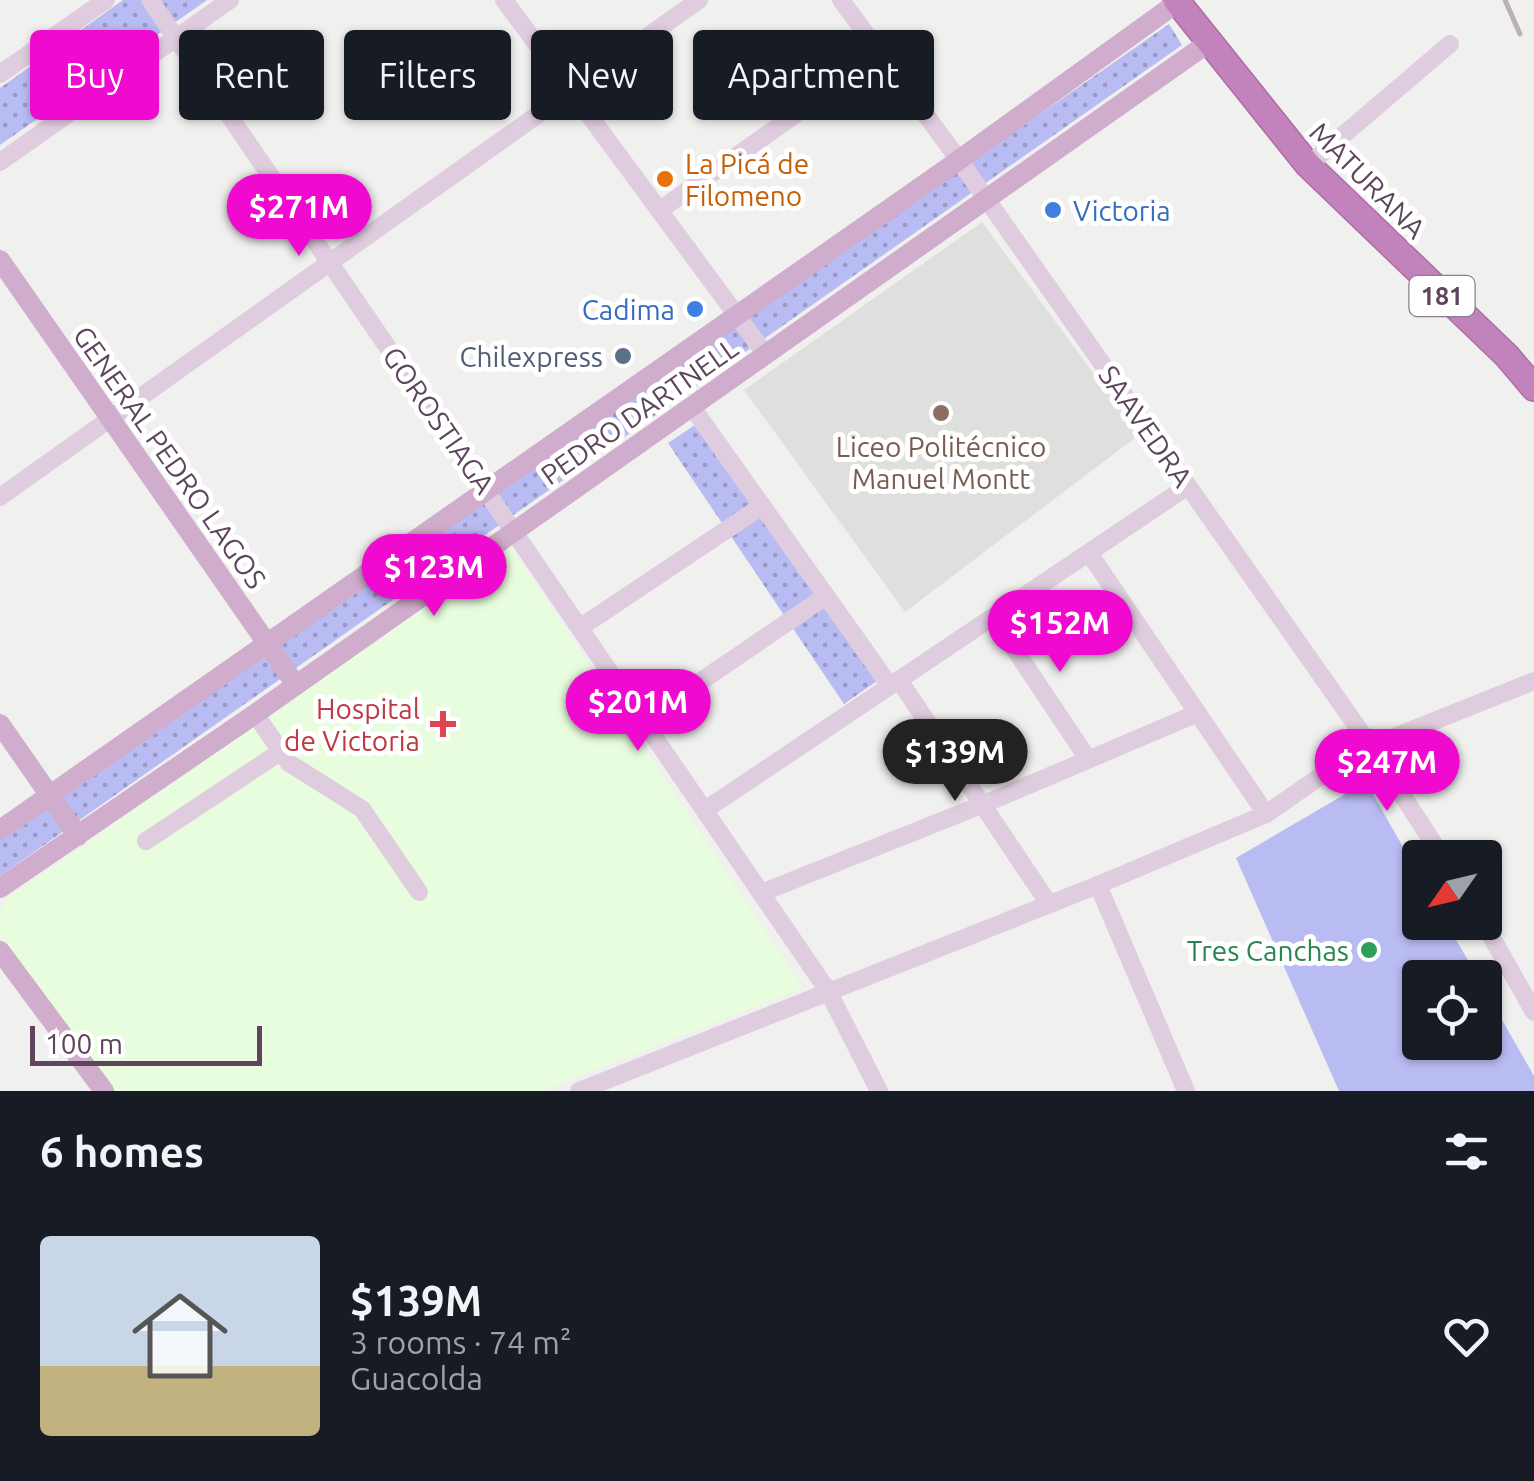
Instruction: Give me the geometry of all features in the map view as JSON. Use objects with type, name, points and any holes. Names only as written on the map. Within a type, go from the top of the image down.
[{"type":"highway","name":"MATURANA","points":[[1177,1],[1308,165],[1507,356],[1534,388]]},
{"type":"main road","name":"PEDRO DARTNELL","points":[[0,830],[959,160],[1177,1]]},
{"type":"main road","name":"PEDRO DARTNELL","points":[[0,889],[1208,43]]},
{"type":"main road","name":"GENERAL PEDRO LAGOS","points":[[0,260],[296,685]]},
{"type":"main road","points":[[0,724],[78,836]]},
{"type":"main road","points":[[0,951],[104,1091]]},
{"type":"main road","points":[[0,973],[88,1091]]},
{"type":"street","points":[[0,74],[106,0]]},
{"type":"street","name":"GOROSTIAGA","points":[[150,0],[828,991],[879,1091]]},
{"type":"street","points":[[0,162],[230,0]]},
{"type":"street","points":[[504,0],[531,37]]},
{"type":"street","points":[[658,30],[700,0]]},
{"type":"street","name":"SAAVEDRA","points":[[841,0],[863,30]]},
{"type":"street","points":[[1308,165],[1450,44]]},
{"type":"street","points":[[0,497],[533,120]]},
{"type":"street","points":[[593,120],[766,355]]},
{"type":"street","points":[[660,210],[788,120]]},
{"type":"street","name":"SAAVEDRA","points":[[930,120],[1370,745],[1431,840]]},
{"type":"street","points":[[692,406],[826,596],[984,804],[1048,904]]},
{"type":"street","points":[[705,810],[1188,486]]},
{"type":"street","points":[[581,627],[762,506]]},
{"type":"street","points":[[1089,552],[1266,814]]},
{"type":"street","points":[[644,720],[826,596]]},
{"type":"street","points":[[993,617],[1088,759]]},
{"type":"street","points":[[578,1091],[1098,886],[1266,814],[1370,745],[1534,680]]},
{"type":"street","points":[[761,892],[984,804],[1198,713]]},
{"type":"street","points":[[255,714],[289,763],[362,809],[419,892]]},
{"type":"street","points":[[146,841],[280,752]]},
{"type":"street","points":[[1098,886],[1186,1091]]},
{"type":"street","points":[[1493,940],[1534,1012]]},
{"type":"shaded area","points":[[123,0],[207,0],[159,34],[159,30],[81,30]]},
{"type":"shaded area","points":[[1169,24],[1182,45],[0,876],[0,839]]},
{"type":"shaded area","points":[[30,67],[30,120],[36,120],[0,145],[0,88]]},
{"type":"shaded area","name":"Liceo Politécnico Manuel Montt","points":[[982,222],[1139,435],[905,612],[744,390]]},
{"type":"shaded area","points":[[695,425],[877,681],[844,704],[668,443]]},
{"type":"shaded area","name":"Hospital de Victoria","points":[[511,547],[803,988],[541,1091],[110,1091],[0,938],[4,901]]},
{"type":"shaded area","name":"Tres Canchas","points":[[1366,782],[1402,845],[1402,940],[1456,940],[1468,960],[1402,960],[1402,1060],[1502,1060],[1502,1020],[1534,1076],[1534,1091],[1339,1091],[1236,858]]},
{"type":"railway","points":[[1505,0],[1520,34]]},
{"type":"place","name":"La Picá de Filomeno","points":[[665,179]]},
{"type":"place","name":"Victoria","points":[[1053,210]]},
{"type":"place","name":"Cadima","points":[[695,309]]},
{"type":"place","name":"Chilexpress","points":[[623,356]]},
{"type":"place","name":"Liceo Politécnico Manuel Montt","points":[[941,413]]},
{"type":"place","name":"Hospital de Victoria","points":[[443,724]]},
{"type":"place","name":"Tres Canchas","points":[[1369,950]]}]
